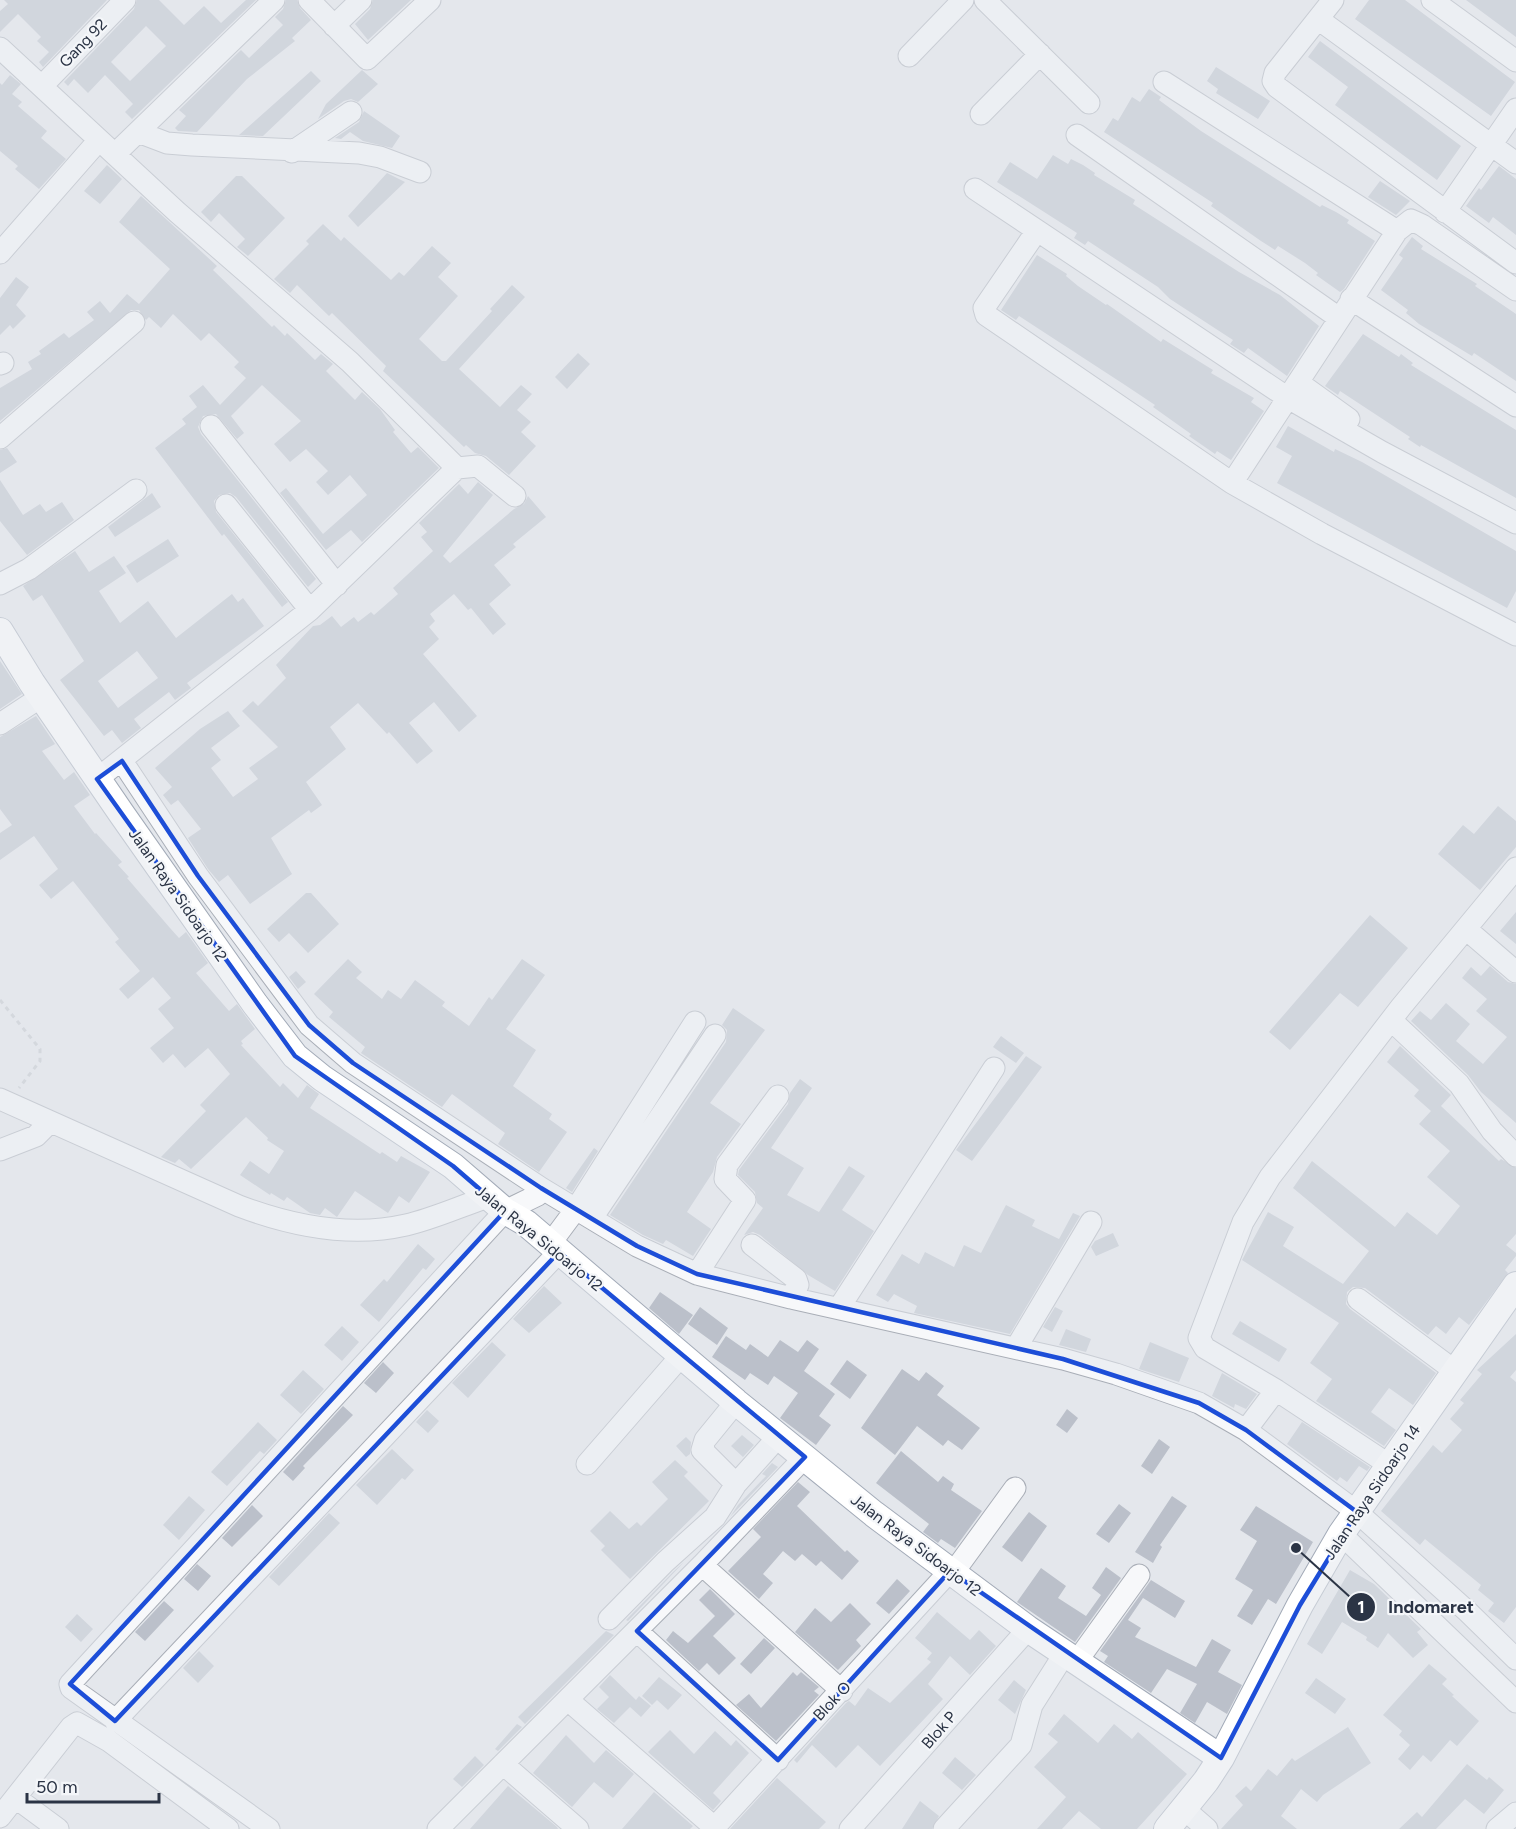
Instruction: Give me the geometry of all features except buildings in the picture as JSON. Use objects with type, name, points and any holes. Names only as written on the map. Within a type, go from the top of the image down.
[{"type":"main road","name":"Jalan Raya Sidoarjo 12","points":[[0,631],[41,697],[110,770],[249,995],[295,1056],[322,1078],[463,1153],[515,1200],[526,1222],[567,1229],[681,1356],[874,1514],[1028,1629],[1221,1758]]},
{"type":"main road","name":"Jalan Raya Sidoarjo 14","points":[[1167,1829],[1221,1758],[1300,1605],[1349,1523],[1388,1464],[1514,1291]]},
{"type":"street","name":"Gang 92","points":[[42,86],[125,0]]},
{"type":"street","points":[[115,154],[274,0]]},
{"type":"street","points":[[309,0],[368,59],[430,0]]},
{"type":"street","points":[[334,26],[361,0]]},
{"type":"street","points":[[909,56],[963,0]]},
{"type":"street","points":[[985,0],[1089,103]]},
{"type":"street","points":[[1333,0],[1275,74],[1273,81],[1277,87],[1516,263]]},
{"type":"street","points":[[1432,0],[1516,61]]},
{"type":"street","points":[[1318,19],[1516,163]]},
{"type":"street","points":[[0,48],[215,245],[351,362],[457,468]]},
{"type":"street","points":[[981,114],[1040,54]]},
{"type":"street","points":[[1164,82],[1397,231]]},
{"type":"street","points":[[1445,212],[1516,109]]},
{"type":"street","points":[[292,152],[351,112]]},
{"type":"street","points":[[138,132],[166,143],[292,152],[359,153],[380,157],[420,172]]},
{"type":"street","points":[[1077,135],[1339,318]]},
{"type":"street","points":[[0,253],[99,140]]},
{"type":"street","points":[[975,189],[1036,232],[1293,390],[1382,452],[1516,523]]},
{"type":"street","points":[[1232,483],[1397,231],[1406,222],[1416,221],[1516,290]]},
{"type":"street","points":[[1036,232],[984,312],[1232,483],[1322,534],[1516,635]]},
{"type":"street","points":[[1351,300],[1516,406]]},
{"type":"street","points":[[0,438],[134,321]]},
{"type":"street","points":[[211,426],[338,585]]},
{"type":"street","points":[[110,770],[310,610],[457,468],[478,466],[515,496]]},
{"type":"street","points":[[1,584],[29,569],[136,490]]},
{"type":"street","points":[[226,505],[310,610]]},
{"type":"street","points":[[0,724],[41,697]]},
{"type":"street","points":[[1388,1464],[1276,1390],[1205,1347],[1200,1341],[1200,1333],[1252,1206],[1277,1168],[1391,1020],[1516,868]]},
{"type":"street","points":[[1466,929],[1516,972]]},
{"type":"street","points":[[1391,1020],[1459,1084],[1492,1131],[1516,1156]]},
{"type":"street","points":[[567,1229],[695,1022]]},
{"type":"street","points":[[115,1721],[567,1229],[715,1035]]},
{"type":"street","points":[[839,1308],[994,1068]]},
{"type":"street","points":[[697,1274],[744,1200],[725,1179],[727,1165],[778,1096]]},
{"type":"street","points":[[4,1100],[239,1206],[270,1217],[332,1231],[405,1225],[515,1200]]},
{"type":"street","points":[[0,1150],[36,1136],[50,1122]]},
{"type":"street","points":[[463,1153],[515,1200],[567,1229],[637,1246],[697,1274],[791,1298],[1016,1348],[1116,1374],[1199,1403],[1246,1430],[1507,1664],[1516,1702]]},
{"type":"street","points":[[253,1824],[71,1688],[72,1680],[515,1200]]},
{"type":"street","points":[[1016,1348],[1091,1222]]},
{"type":"street","points":[[752,1245],[796,1279],[798,1286],[791,1298]]},
{"type":"street","points":[[1358,1299],[1455,1371]]},
{"type":"street","points":[[587,1464],[681,1356]]},
{"type":"street","points":[[1246,1430],[1276,1390]]},
{"type":"street","points":[[735,1484],[702,1450],[705,1440],[736,1402]]},
{"type":"street","points":[[609,1619],[665,1562],[715,1517],[735,1484],[779,1436]]},
{"type":"street","points":[[438,1829],[637,1631],[805,1457]]},
{"type":"street","name":"Blok O","points":[[713,1828],[951,1572],[1015,1488]]},
{"type":"street","points":[[1349,1523],[1507,1664]]},
{"type":"street","points":[[702,1565],[842,1691]]},
{"type":"street","points":[[944,1829],[1021,1745],[1032,1705],[1139,1575]]},
{"type":"street","name":"Blok P","points":[[850,1829],[1028,1629]]},
{"type":"street","points":[[637,1631],[778,1760]]},
{"type":"street","points":[[568,1700],[713,1828]]},
{"type":"street","points":[[0,1817],[71,1726],[77,1723],[101,1736],[228,1829]]},
{"type":"street","points":[[503,1764],[578,1829]]},
{"type":"street","points":[[16,1798],[58,1829]]},
{"type":"street","points":[[1184,1809],[1207,1829]]},
{"type":"street","points":[[1497,1829],[1516,1813]]},
{"type":"path","points":[[0,1000],[40,1049],[40,1061],[4,1100]]},
{"type":"highlighted area","points":[[122,761],[198,876],[309,1025],[353,1063],[541,1188],[637,1246],[697,1274],[1063,1359],[1199,1403],[1246,1430],[1357,1512],[1300,1605],[1221,1758],[950,1571],[778,1760],[637,1631],[805,1457],[559,1252],[115,1721],[70,1684],[505,1211],[453,1166],[295,1056],[97,779]]},
{"type":"place","name":"Indomaret","points":[[1296,1548]]}]
